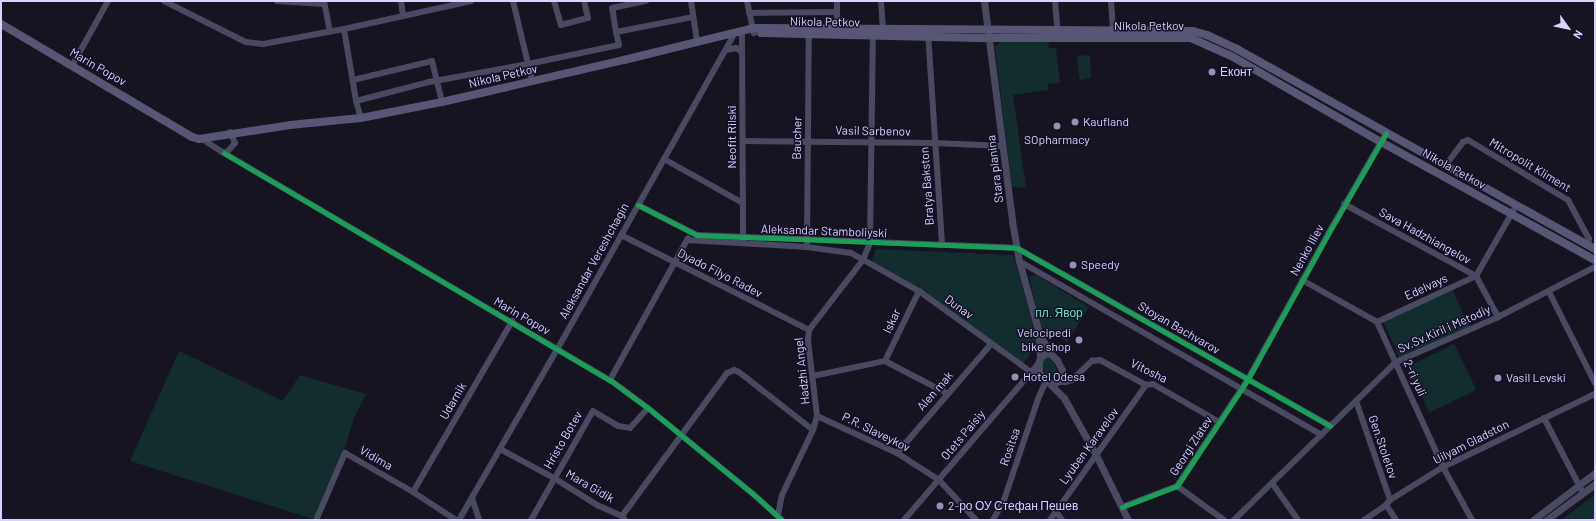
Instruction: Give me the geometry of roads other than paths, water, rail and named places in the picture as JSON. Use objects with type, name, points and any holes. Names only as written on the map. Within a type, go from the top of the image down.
[{"type":"main road","name":"Marin Popov","points":[[1,24],[184,131]]},
{"type":"main road","name":"Nikola Petkov","points":[[809,31],[837,28],[873,32]]},
{"type":"main road","name":"Nikola Petkov","points":[[184,131],[196,134],[218,134],[230,133],[257,126],[290,125],[361,118],[442,102],[696,41],[753,30],[988,34],[1113,34],[1191,38],[1233,57],[1381,142],[1595,260]]},
{"type":"main road","name":"Nikola Petkov","points":[[1113,34],[1179,30],[1193,31],[1208,35],[1591,247]]},
{"type":"main road","points":[[184,131],[195,139],[202,139]]},
{"type":"main road","name":"Nikola Petkov","points":[[202,139],[218,134]]},
{"type":"street","points":[[72,66],[108,1]]},
{"type":"street","points":[[164,1],[246,42],[263,44],[344,29],[471,1]]},
{"type":"street","points":[[277,1],[324,3],[330,31]]},
{"type":"street","points":[[401,1],[404,16]]},
{"type":"street","points":[[513,1],[532,81]]},
{"type":"street","points":[[554,1],[560,25],[588,18],[584,1]]},
{"type":"street","points":[[356,101],[438,82],[620,44],[616,32],[612,8],[646,1]]},
{"type":"street","points":[[691,1],[696,41]]},
{"type":"street","points":[[746,1],[753,30]]},
{"type":"street","points":[[837,1],[837,28]]},
{"type":"street","points":[[881,1],[883,32]]},
{"type":"street","name":"Stara planina","points":[[984,1],[1017,248],[1039,333],[1039,360]]},
{"type":"street","points":[[1056,1],[1058,33]]},
{"type":"street","points":[[1112,1],[1113,34]]},
{"type":"street","points":[[749,13],[837,12]]},
{"type":"street","points":[[616,32],[693,17]]},
{"type":"street","points":[[344,29],[356,101],[361,118]]},
{"type":"street","name":"Baucher","points":[[807,247],[809,31]]},
{"type":"street","name":"Aleksandar Vereshchagin","points":[[459,520],[726,50],[738,32]]},
{"type":"street","name":"Neofit Rilski","points":[[738,32],[742,52],[743,241]]},
{"type":"street","points":[[870,240],[873,32]]},
{"type":"street","name":"Bratya Bakston","points":[[928,33],[942,245]]},
{"type":"street","points":[[726,50],[736,48],[742,52]]},
{"type":"street","points":[[352,80],[432,61],[442,102]]},
{"type":"street","points":[[230,133],[235,143],[234,146],[238,161]]},
{"type":"street","name":"Nenko Iliev","points":[[1242,389],[1344,204],[1386,133]]},
{"type":"street","points":[[215,147],[218,134]]},
{"type":"street","points":[[202,139],[224,153],[230,151],[234,146]]},
{"type":"street","name":"Mitropolit Kliment","points":[[1445,166],[1462,142],[1468,140],[1568,200],[1589,239],[1591,247]]},
{"type":"street","name":"Vasil Sarbenov","points":[[743,141],[935,143],[1003,146]]},
{"type":"street","name":"Marin Popov","points":[[224,153],[558,348],[610,380],[648,408],[780,518]]},
{"type":"street","points":[[664,159],[743,203]]},
{"type":"street","name":"Sava Hadzhiangelov","points":[[1344,204],[1476,276],[1498,317]]},
{"type":"street","name":"Aleksandar Stamboliyski","points":[[638,205],[697,235],[846,252],[863,260]]},
{"type":"street","points":[[1476,276],[1516,206]]},
{"type":"street","points":[[610,380],[691,233]]},
{"type":"street","name":"Dyado Filyo Radev","points":[[621,235],[809,330]]},
{"type":"street","name":"Aleksandar Stamboliyski","points":[[687,240],[870,240],[1017,248]]},
{"type":"street","name":"Hadzhi Angel","points":[[780,518],[782,495],[813,430],[817,416],[808,341],[809,330],[863,260],[870,240]]},
{"type":"street","name":"Stoyan Bachvarov","points":[[1017,248],[1330,426]]},
{"type":"street","name":"Dunav","points":[[863,260],[919,291],[1031,372],[1040,375]]},
{"type":"street","name":"Stoyan Bachvarov","points":[[1020,261],[1321,435]]},
{"type":"street","name":"Sv.Sv.Kiril i Metodiy","points":[[1234,520],[1396,362],[1498,317],[1595,267]]},
{"type":"street","name":"Edelvays","points":[[1377,322],[1476,276]]},
{"type":"street","points":[[1302,280],[1377,322]]},
{"type":"street","name":"Iskar","points":[[885,362],[919,291]]},
{"type":"street","points":[[1549,292],[1595,383]]},
{"type":"street","name":"Udarnik","points":[[413,492],[512,321]]},
{"type":"street","name":"2-ri yuli","points":[[1377,322],[1443,467],[1472,520]]},
{"type":"street","name":"Stara planina","points":[[1039,333],[1051,354]]},
{"type":"street","name":"Alen mak","points":[[897,453],[991,344]]},
{"type":"street","points":[[1072,380],[1062,370],[1057,360],[1051,354],[1047,353],[1039,360],[1040,375],[1064,398],[1096,455],[1128,520]]},
{"type":"street","name":"Vitosha","points":[[1072,380],[1092,361],[1096,359],[1107,362],[1146,385],[1153,384],[1219,422]]},
{"type":"street","name":"Otets Paisiy","points":[[904,520],[1031,372],[1039,360]]},
{"type":"street","points":[[813,376],[885,362],[948,394]]},
{"type":"street","points":[[623,518],[727,373],[734,370],[738,372],[813,430]]},
{"type":"street","points":[[1062,370],[1060,381],[1064,398]]},
{"type":"street","points":[[1048,382],[1072,380]]},
{"type":"street","name":"Rositsa","points":[[993,520],[1004,500],[1038,399],[1048,382]]},
{"type":"street","name":"Lyuben Karavelov","points":[[1050,520],[1146,385]]},
{"type":"street","name":"Georgi Zlatev","points":[[1122,507],[1177,486],[1242,389]]},
{"type":"street","name":"Uilyam Gladston","points":[[1364,520],[1386,505],[1390,500],[1443,467],[1595,394]]},
{"type":"street","name":"Gen.Stoletov","points":[[1356,401],[1390,500]]},
{"type":"street","name":"Hristo Botev","points":[[532,520],[554,478],[593,411],[618,426],[630,428],[648,408]]},
{"type":"street","name":"P.R. Slaveykov","points":[[817,416],[897,453],[939,480],[976,520]]},
{"type":"street","points":[[1544,418],[1582,493]]},
{"type":"street","name":"Mara Gidik","points":[[500,449],[554,478],[597,505],[623,518]]},
{"type":"street","name":"Vidima","points":[[317,518],[345,453],[413,492],[456,520]]},
{"type":"street","points":[[1533,520],[1595,473]]},
{"type":"street","points":[[1272,483],[1298,520]]},
{"type":"street","points":[[1546,520],[1595,484]]},
{"type":"street","points":[[1177,486],[1224,520]]},
{"type":"street","points":[[472,498],[479,520]]},
{"type":"street","points":[[1386,505],[1396,520]]},
{"type":"street","points":[[1056,511],[1062,520]]},
{"type":"place","name":"Еконт","points":[[1212,72]]},
{"type":"place","name":"Kaufland","points":[[1075,122]]},
{"type":"place","name":"SOpharmacy","points":[[1057,126]]},
{"type":"place","name":"Speedy","points":[[1073,265]]},
{"type":"place","name":"Velocipedi bike shop","points":[[1079,340]]},
{"type":"place","name":"Hotel Odesa","points":[[1015,377]]},
{"type":"place","name":"Vasil Levski","points":[[1498,378]]},
{"type":"place","name":"2-ро ОУ Стефан Пешев","points":[[940,506]]},
{"type":"park label","name":"пл. Явор","points":[[1059,313]]}]
